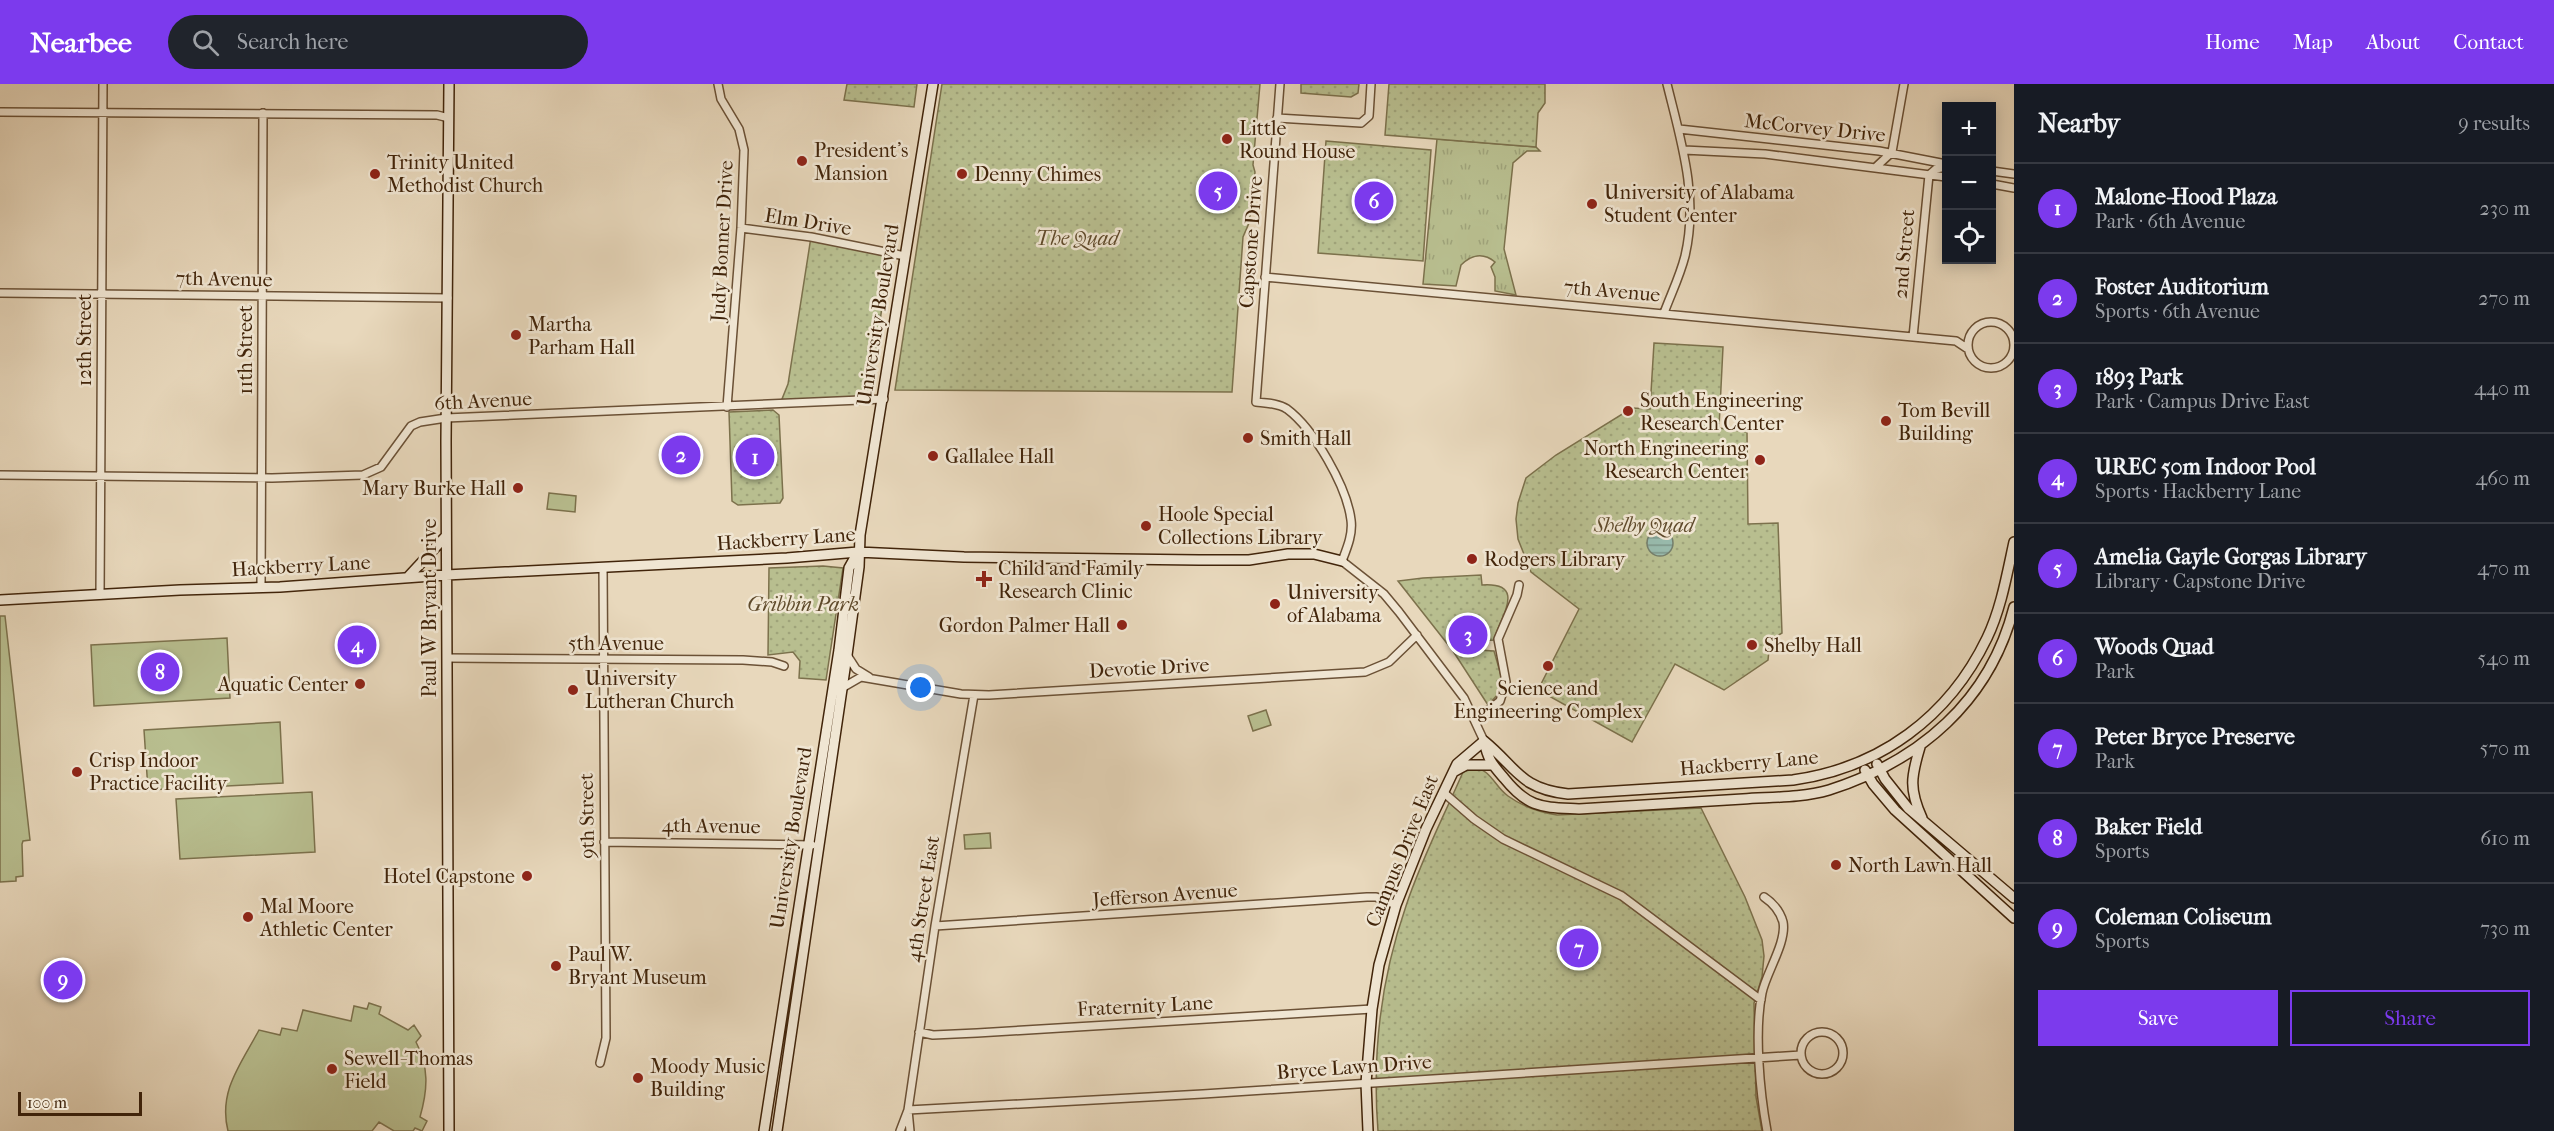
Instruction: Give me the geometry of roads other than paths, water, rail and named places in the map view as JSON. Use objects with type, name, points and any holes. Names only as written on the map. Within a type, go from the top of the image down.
[{"type":"main road","name":"Paul W Bryant Drive","points":[[449,84],[446,418],[449,1131]]},
{"type":"main road","name":"University Boulevard","points":[[764,1131],[848,655],[859,567],[858,552],[933,84]]},
{"type":"main road","points":[[408,578],[446,536]]},
{"type":"main road","name":"Hackberry Lane","points":[[1484,741],[1502,756],[1516,774],[1531,785],[1549,792],[1568,794],[1793,780],[1823,776],[1862,762],[1912,734],[1937,712],[1965,678],[1988,637],[2001,598],[2014,542]]},
{"type":"main road","name":"University Boulevard","points":[[777,1131],[849,568],[858,552]]},
{"type":"main road","name":"Hackberry Lane","points":[[0,600],[261,588],[446,575],[858,552],[964,557],[1193,560],[1249,560],[1288,554],[1314,554],[1342,561]]},
{"type":"main road","name":"Hackberry Lane","points":[[1484,741],[1488,759],[1518,796],[1533,804],[1546,807],[1579,809],[1790,796],[1828,790],[1897,762],[1920,747],[1954,717],[1983,679],[1998,651],[2014,607]]},
{"type":"main road","name":"Campus Drive East","points":[[1368,1131],[1366,1083],[1372,1008],[1379,965],[1396,905],[1457,764],[1484,741]]},
{"type":"main road","points":[[1920,747],[1913,772],[1912,789],[1923,820]]},
{"type":"main road","points":[[1874,756],[1899,798],[2014,898]]},
{"type":"main road","points":[[1862,762],[1881,795],[1905,820],[2014,918]]},
{"type":"main road","points":[[1453,772],[1466,765],[1492,765]]},
{"type":"street","name":"12th Street","points":[[100,595],[103,84]]},
{"type":"street","name":"Judy Bonner Drive","points":[[718,84],[721,99],[739,129],[744,150],[741,228],[728,407]]},
{"type":"street","name":"Capstone Drive","points":[[1280,84],[1256,402],[1278,405],[1300,422],[1336,478],[1351,521],[1351,531],[1342,561]]},
{"type":"street","points":[[1277,118],[1361,123],[1369,116],[1371,84]]},
{"type":"street","points":[[1664,313],[1685,255],[1690,218],[1690,190],[1684,150],[1667,84]]},
{"type":"street","points":[[1876,167],[1892,152],[1904,84]]},
{"type":"street","points":[[0,112],[437,115],[449,118]]},
{"type":"street","name":"11th Street","points":[[261,588],[263,113]]},
{"type":"street","name":"McCorvey Drive","points":[[1679,129],[1892,152],[1942,165]]},
{"type":"street","points":[[1753,153],[1755,137]]},
{"type":"street","name":"McCorvey Drive","points":[[1684,150],[1753,153],[1942,176]]},
{"type":"street","points":[[1929,175],[1942,168]]},
{"type":"street","points":[[1996,172],[2014,174]]},
{"type":"street","name":"2nd Street","points":[[1913,337],[1929,175]]},
{"type":"street","points":[[1996,185],[2014,188]]},
{"type":"street","name":"Elm Drive","points":[[741,228],[811,237],[905,256]]},
{"type":"street","name":"7th Avenue","points":[[1265,277],[1956,341],[1970,336],[1978,325],[1985,322],[2000,323],[2011,333],[2014,347],[2007,361],[1993,368],[1978,364],[1972,359],[1968,349],[1956,341]]},
{"type":"street","name":"7th Avenue","points":[[0,293],[448,298]]},
{"type":"street","points":[[1968,349],[1970,336]]},
{"type":"street","name":"6th Avenue","points":[[0,475],[261,478],[353,476],[373,472],[388,459],[411,426],[420,422],[446,418],[884,399]]},
{"type":"street","name":"Hackberry Lane","points":[[1342,561],[1384,594],[1417,635],[1464,698],[1484,741]]},
{"type":"street","name":"9th Street","points":[[600,1063],[606,1038],[603,567]]},
{"type":"street","points":[[1475,721],[1500,701],[1506,682],[1498,639],[1519,585]]},
{"type":"street","name":"Devotie Drive","points":[[842,688],[861,677],[974,695],[1365,672],[1389,662],[1417,635]]},
{"type":"street","points":[[848,655],[856,669],[871,678]]},
{"type":"street","name":"5th Avenue","points":[[447,658],[743,660],[772,662],[784,666]]},
{"type":"street","name":"4th Street East","points":[[900,1131],[908,1110],[935,926],[974,695]]},
{"type":"street","points":[[1443,792],[1474,819],[1503,839],[1622,896],[1761,1000]]},
{"type":"street","name":"4th Avenue","points":[[604,842],[813,845]]},
{"type":"street","name":"Jefferson Avenue","points":[[935,926],[1367,897],[1376,897],[1396,905]]},
{"type":"street","points":[[1764,897],[1772,902],[1783,922],[1783,933],[1761,1000],[1760,1057],[1762,1098],[1767,1131]]},
{"type":"street","name":"Fraternity Lane","points":[[919,1032],[933,1035],[1372,1008]]},
{"type":"street","points":[[1816,1032],[1830,1033],[1841,1042],[1843,1049],[1841,1063],[1830,1072],[1823,1074],[1806,1066],[1801,1054],[1805,1041],[1816,1032]]},
{"type":"street","name":"Bryce Lawn Drive","points":[[908,1110],[1801,1054]]},
{"type":"street","name":"4th Street East","points":[[908,1110],[910,1131]]},
{"type":"place","name":"Little Round House","points":[[1227,139]]},
{"type":"place","name":"President's Mansion","points":[[802,161]]},
{"type":"place","name":"Trinity United Methodist Church","points":[[375,174]]},
{"type":"place","name":"Denny Chimes","points":[[962,174]]},
{"type":"place","name":"Amelia Gayle Gorgas Library","points":[[1218,191]]},
{"type":"place","name":"Woods Quad","points":[[1374,201]]},
{"type":"place","name":"University of Alabama Student Center","points":[[1592,204]]},
{"type":"place","name":"Martha Parham Hall","points":[[516,335]]},
{"type":"place","name":"South Engineering Research Center","points":[[1628,411]]},
{"type":"place","name":"Tom Bevill Building","points":[[1886,421]]},
{"type":"place","name":"Smith Hall","points":[[1248,438]]},
{"type":"place","name":"Foster Auditorium","points":[[681,455]]},
{"type":"place","name":"Gallalee Hall","points":[[933,456]]},
{"type":"place","name":"Malone-Hood Plaza","points":[[755,457]]},
{"type":"place","name":"North Engineering Research Center","points":[[1760,460]]},
{"type":"place","name":"Mary Burke Hall","points":[[518,488]]},
{"type":"place","name":"Hoole Special Collections Library","points":[[1146,526]]},
{"type":"place","name":"Rodgers Library","points":[[1472,559]]},
{"type":"place","name":"Child and Family Research Clinic","points":[[984,579]]},
{"type":"place","name":"University of Alabama","points":[[1275,604]]},
{"type":"place","name":"Gordon Palmer Hall","points":[[1122,625]]},
{"type":"place","name":"1893 Park","points":[[1468,635]]},
{"type":"place","name":"UREC 50m Indoor Pool","points":[[357,645]]},
{"type":"place","name":"Shelby Hall","points":[[1752,645]]},
{"type":"place","name":"Science and Engineering Complex","points":[[1548,666]]},
{"type":"place","name":"Baker Field","points":[[160,672]]},
{"type":"place","name":"Aquatic Center","points":[[360,684]]},
{"type":"place","name":"University Lutheran Church","points":[[573,690]]},
{"type":"place","name":"Crisp Indoor Practice Facility","points":[[77,772]]},
{"type":"place","name":"North Lawn Hall","points":[[1836,865]]},
{"type":"place","name":"Hotel Capstone","points":[[527,876]]},
{"type":"place","name":"Mal Moore Athletic Center","points":[[248,917]]},
{"type":"place","name":"Peter Bryce Preserve","points":[[1579,948]]},
{"type":"place","name":"Paul W. Bryant Museum","points":[[556,966]]},
{"type":"place","name":"Coleman Coliseum","points":[[63,980]]},
{"type":"place","name":"Sewell-Thomas Field","points":[[332,1069]]},
{"type":"place","name":"Moody Music Building","points":[[638,1078]]},
{"type":"park label","name":"The Quad","points":[[1077,238]]},
{"type":"park label","name":"Shelby Quad","points":[[1644,525]]},
{"type":"park label","name":"Gribbin Park","points":[[803,604]]}]
